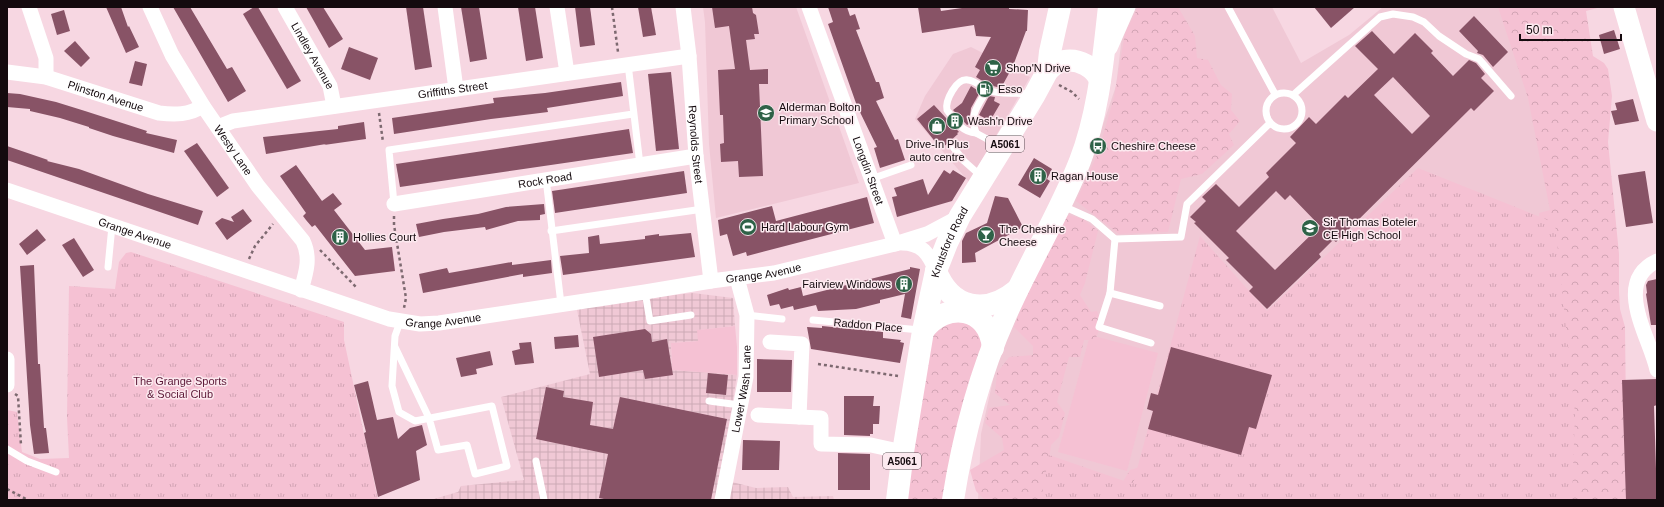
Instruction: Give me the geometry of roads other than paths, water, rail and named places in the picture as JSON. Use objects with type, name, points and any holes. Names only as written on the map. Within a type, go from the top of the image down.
[{"type":"highway","name":"Knutsford Road","points":[[897,500],[903,452],[923,330],[936,271],[960,216],[1034,96],[1052,76],[1050,52],[1060,7]]},
{"type":"highway","points":[[953,500],[960,458],[974,403],[993,348],[1017,290],[1080,161],[1096,107],[1109,7]]},
{"type":"highway","points":[[1052,76],[1057,63],[1065,60],[1085,64],[1101,74]]},
{"type":"highway","points":[[936,271],[940,281],[952,296],[966,304],[986,305],[997,303],[1008,298],[1017,290]]},
{"type":"highway","points":[[923,330],[929,323],[944,314],[952,312],[970,313],[978,317],[987,327],[992,339],[993,348]]},
{"type":"main road","points":[[1624,7],[1657,122]]},
{"type":"street","points":[[29,7],[46,58],[46,76]]},
{"type":"street","name":"Westy Lane","points":[[150,7],[172,55],[203,106],[258,186],[299,235],[307,248],[308,264],[301,290]]},
{"type":"street","name":"Lindley Avenue","points":[[285,7],[330,86],[334,106]]},
{"type":"street","points":[[445,7],[456,89]]},
{"type":"street","points":[[557,7],[567,73]]},
{"type":"street","name":"Reynolds Street","points":[[683,7],[690,56],[696,156],[711,281]]},
{"type":"street","name":"Longdin Street","points":[[809,7],[895,244]]},
{"type":"street","points":[[1101,74],[1128,7]]},
{"type":"street","name":"Griffiths Street","points":[[218,127],[233,120],[690,56]]},
{"type":"street","name":"Plinston Avenue","points":[[7,72],[46,76],[159,113],[185,114],[203,106]]},
{"type":"street","name":"Rock Road","points":[[394,204],[696,156]]},
{"type":"street","name":"Grange Avenue","points":[[7,190],[389,319],[400,322],[420,324],[439,323],[711,281],[780,272],[895,244],[927,234],[960,216]]},
{"type":"street","name":"Grange Avenue","points":[[895,244],[910,244],[921,247],[930,257],[936,271]]},
{"type":"street","points":[[1657,261],[1636,280],[1635,288],[1640,321],[1657,370]]},
{"type":"street","name":"Lower Wash Lane","points":[[722,500],[746,377],[747,315],[737,278]]},
{"type":"street","points":[[770,342],[802,344],[799,417]]},
{"type":"street","points":[[7,359],[10,389]]},
{"type":"street","points":[[758,415],[821,418],[821,444],[871,445],[903,452]]},
{"type":"lane","points":[[1228,7],[1275,94]]},
{"type":"lane","points":[[1293,94],[1380,17],[1394,14],[1413,17],[1424,22],[1444,39],[1466,54],[1479,59],[1511,96]]},
{"type":"lane","points":[[624,65],[640,165]]},
{"type":"lane","points":[[1000,152],[987,139],[976,133],[968,133],[962,129],[947,110],[947,102],[957,85],[966,80],[970,80],[997,94],[1023,93],[1034,96]]},
{"type":"lane","points":[[976,133],[972,123],[974,112],[987,90]]},
{"type":"lane","points":[[1281,92],[1293,94],[1298,98],[1302,110],[1298,122],[1293,126],[1281,129],[1270,123],[1267,119],[1265,108],[1270,98],[1275,94],[1281,92]]},
{"type":"lane","points":[[394,204],[389,150],[633,114]]},
{"type":"lane","points":[[1060,204],[1092,219],[1115,238],[1182,237],[1187,204],[1270,123]]},
{"type":"lane","points":[[953,147],[964,161],[975,172],[984,178]]},
{"type":"lane","points":[[871,179],[912,166]]},
{"type":"lane","points":[[546,180],[561,304]]},
{"type":"lane","points":[[552,232],[703,209]]},
{"type":"lane","points":[[108,267],[112,226]]},
{"type":"lane","points":[[1115,238],[1110,293],[1099,327],[1151,343]]},
{"type":"lane","points":[[644,292],[650,321],[691,315]]},
{"type":"lane","points":[[1110,293],[1160,306]]},
{"type":"lane","points":[[747,315],[782,318]]},
{"type":"lane","name":"Raddon Place","points":[[813,320],[923,330]]},
{"type":"lane","points":[[395,347],[429,418],[438,450],[467,445],[475,474],[507,466],[492,406],[429,418],[414,421],[399,412],[392,386],[392,362],[395,347],[395,336],[400,322]]},
{"type":"lane","points":[[709,401],[740,406]]},
{"type":"lane","points":[[7,449],[21,458],[56,472]]},
{"type":"lane","points":[[536,461],[544,500]]},
{"type":"place","name":"Shop'N Drive","points":[[993,68]]},
{"type":"place","name":"Esso","points":[[985,89]]},
{"type":"place","name":"Alderman Bolton Primary School","points":[[766,113]]},
{"type":"place","name":"Wash'n Drive","points":[[955,121]]},
{"type":"place","name":"Drive-In Plus auto centre","points":[[937,126]]},
{"type":"place","name":"Cheshire Cheese","points":[[1098,146]]},
{"type":"place","name":"Ragan House","points":[[1038,176]]},
{"type":"place","name":"Hard Labour Gym","points":[[748,227]]},
{"type":"place","name":"Sir Thomas Boteler CE High School","points":[[1310,228]]},
{"type":"place","name":"The Cheshire Cheese","points":[[986,235]]},
{"type":"place","name":"Hollies Court","points":[[340,237]]},
{"type":"place","name":"Fairview Windows","points":[[904,284]]},
{"type":"park label","name":"The Grange Sports & Social Club","points":[[180,387]]}]
